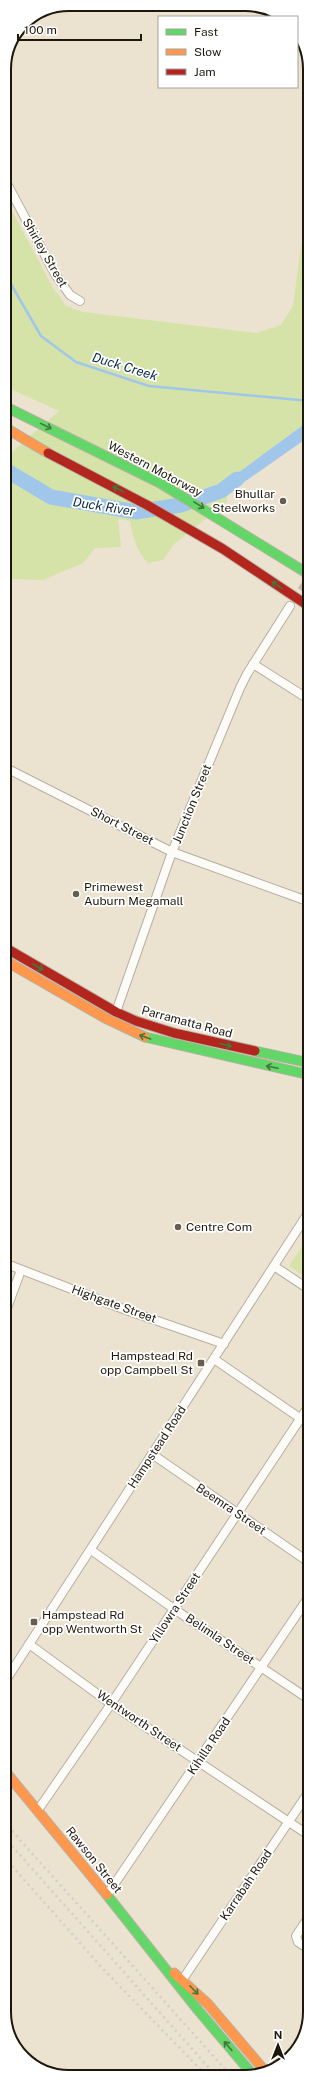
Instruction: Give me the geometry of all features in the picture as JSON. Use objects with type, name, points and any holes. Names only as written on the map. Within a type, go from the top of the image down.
[{"type":"main road","name":"Western Motorway","points":[[11,409],[160,483],[303,571]]},
{"type":"main road","points":[[11,431],[48,453],[147,505],[223,549],[303,601]]},
{"type":"main road","points":[[11,438],[48,453]]},
{"type":"main road","name":"Parramatta Road","points":[[11,951],[116,1012],[136,1021],[174,1033],[303,1062]]},
{"type":"main road","name":"Parramatta Road","points":[[11,964],[105,1018],[144,1037],[303,1073]]},
{"type":"main road","name":"Rawson Street","points":[[11,1778],[164,1965],[202,2016],[249,2070]]},
{"type":"main road","name":"Rawson Street","points":[[164,1965],[183,1979],[208,2004],[262,2067]]},
{"type":"street","name":"Shirley Street","points":[[11,191],[55,274],[70,295],[80,301]]},
{"type":"street","name":"Junction Street","points":[[116,1012],[172,852],[240,688],[253,664],[290,606]]},
{"type":"street","points":[[253,664],[303,696]]},
{"type":"street","name":"Short Street","points":[[11,771],[172,852],[303,899]]},
{"type":"street","name":"Hampstead Road","points":[[11,1672],[303,1221]]},
{"type":"street","name":"Highgate Street","points":[[11,1266],[126,1310],[224,1344]]},
{"type":"street","points":[[274,1266],[303,1285]]},
{"type":"street","points":[[11,1297],[21,1270]]},
{"type":"street","points":[[214,1359],[303,1421]]},
{"type":"street","name":"Yillowra Street","points":[[38,1810],[111,1704],[303,1414]]},
{"type":"street","name":"Beemra Street","points":[[152,1454],[303,1558]]},
{"type":"street","name":"Belimla Street","points":[[91,1550],[174,1609],[303,1695]]},
{"type":"street","name":"Kihilla Road","points":[[107,1895],[199,1762],[303,1606]]},
{"type":"street","name":"Wentworth Street","points":[[29,1644],[111,1704],[303,1831]]},
{"type":"street","name":"Karrabah Road","points":[[183,1979],[303,1801]]},
{"type":"street","points":[[303,1926],[296,1936],[298,1942],[303,1945]]},
{"type":"green space","points":[[11,209],[52,286],[66,306],[83,312],[256,333],[281,325],[293,306],[303,232],[303,425],[216,489],[227,494],[227,502],[174,544],[163,560],[148,563],[136,544],[130,521],[118,519],[121,547],[95,548],[83,563],[43,580],[11,578],[11,452],[59,411],[11,389]]},
{"type":"green space","points":[[303,1245],[303,1275],[289,1266]]},
{"type":"water","points":[[303,425],[303,441],[227,494],[216,489]]},
{"type":"waterway","name":"Duck Creek","points":[[11,284],[41,336],[76,362],[149,386],[303,400]]},
{"type":"waterway","name":"Duck River","points":[[11,473],[51,497],[136,512],[181,505],[221,491],[237,479]]},
{"type":"tunnel","points":[[294,600],[303,588]]},
{"type":"railway","points":[[11,1830],[226,2070]]},
{"type":"railway","points":[[11,1845],[211,2070]]},
{"type":"railway","points":[[11,1865],[103,1969],[201,2070]]},
{"type":"traffic: fast","points":[[11,409],[160,483],[303,571]]},
{"type":"traffic: fast","points":[[145,1037],[303,1073]]},
{"type":"traffic: fast","points":[[255,1051],[303,1061]]},
{"type":"traffic: fast","points":[[107,1895],[198,2010],[249,2070]]},
{"type":"traffic: slow","points":[[11,431],[48,453]]},
{"type":"traffic: slow","points":[[11,964],[105,1018],[145,1037]]},
{"type":"traffic: slow","points":[[11,1778],[107,1895]]},
{"type":"traffic: slow","points":[[174,1973],[208,2004],[262,2067]]},
{"type":"traffic: jam","points":[[48,453],[147,505],[223,549],[303,602]]},
{"type":"traffic: jam","points":[[11,951],[116,1012],[136,1021],[174,1033],[255,1051]]},
{"type":"place","name":"Bhullar Steelworks","points":[[283,501]]},
{"type":"place","name":"Primewest Auburn Megamall","points":[[76,894]]},
{"type":"place","name":"Centre Com","points":[[178,1227]]},
{"type":"place","name":"Hampstead Rd opp Campbell St","points":[[201,1363]]},
{"type":"place","name":"Hampstead Rd opp Wentworth St","points":[[34,1622]]}]
